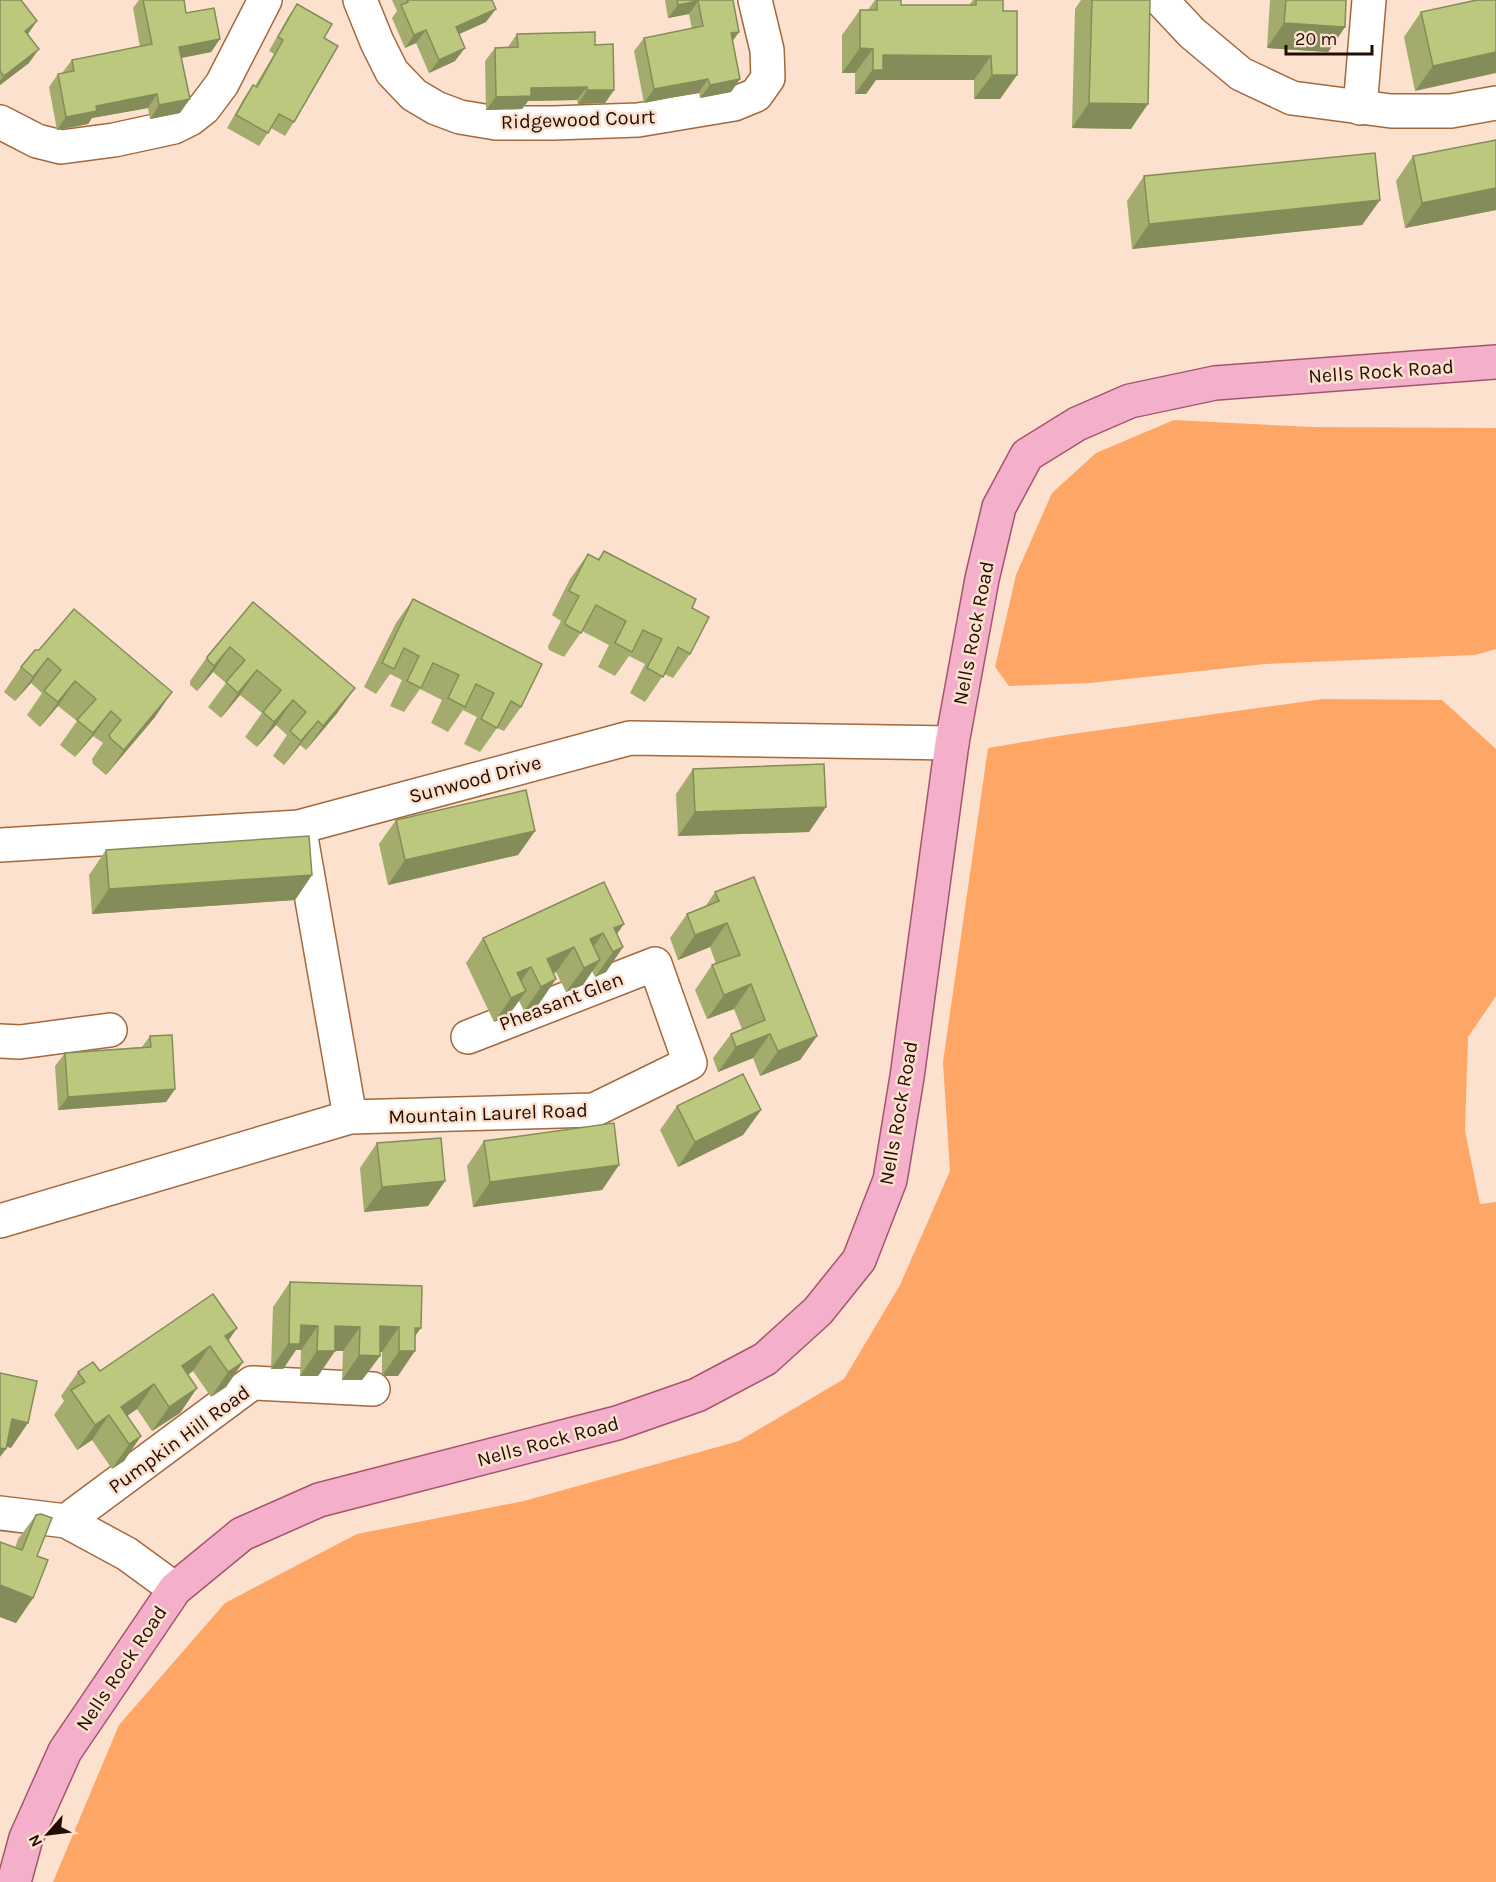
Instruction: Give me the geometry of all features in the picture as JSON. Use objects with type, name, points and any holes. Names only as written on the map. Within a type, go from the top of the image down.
[{"type":"main road","name":"Nells Rock Road","points":[[14,1882],[26,1838],[65,1751],[175,1589],[242,1534],[319,1500],[616,1423],[697,1395],[765,1359],[818,1311],[859,1260],[890,1180],[907,1077],[952,743],[982,579],[999,507],[1028,455],[1077,424],[1130,401],[1215,383],[1496,362]]},
{"type":"street","points":[[0,122],[37,141],[61,147],[114,140],[174,127],[190,119],[204,108],[222,84],[265,0]]},
{"type":"street","name":"Ridgewood Court","points":[[360,0],[392,72],[414,95],[436,108],[460,117],[496,123],[638,120],[734,104],[756,95],[768,78],[767,50],[755,0]]},
{"type":"street","points":[[1161,0],[1192,33],[1241,74],[1292,98],[1391,111],[1451,111],[1496,103]]},
{"type":"street","points":[[1360,108],[1369,0]]},
{"type":"street","name":"Sunwood Drive","points":[[0,845],[300,827],[630,738],[952,743]]},
{"type":"street","points":[[300,827],[350,1118]]},
{"type":"street","name":"Mountain Laurel Road","points":[[0,1221],[350,1118],[594,1110],[690,1063],[655,964]]},
{"type":"street","name":"Pheasant Glen","points":[[468,1037],[655,964]]},
{"type":"street","points":[[0,1041],[20,1042],[110,1030]]},
{"type":"street","name":"Pumpkin Hill Road","points":[[66,1521],[252,1383],[373,1389]]},
{"type":"street","points":[[0,1513],[66,1521],[127,1554],[175,1589]]},
{"type":"shaded area","points":[[1174,420],[1311,427],[1496,428],[1496,649],[1475,655],[1265,664],[1090,683],[1009,686],[995,667],[1016,575],[1052,493],[1096,453]]},
{"type":"shaded area","points":[[1323,699],[1442,700],[1496,749],[1496,996],[1468,1037],[1465,1131],[1480,1204],[1496,1202],[1496,1882],[53,1882],[119,1725],[225,1603],[357,1534],[524,1501],[739,1441],[844,1379],[900,1285],[950,1171],[943,1062],[988,748]]},
{"type":"building","points":[[0,0],[21,0],[37,21],[25,31],[39,49],[4,76],[0,71]]},
{"type":"building","points":[[143,0],[184,0],[186,13],[214,8],[220,39],[179,47],[190,99],[159,105],[157,94],[96,106],[97,111],[66,117],[58,74],[74,71],[72,60],[152,44]]},
{"type":"building","points":[[407,0],[492,0],[496,9],[456,27],[465,48],[439,60],[426,30],[414,35],[401,5],[408,2]]},
{"type":"building","points":[[677,0],[733,0],[739,32],[731,33],[740,79],[710,85],[708,79],[654,89],[644,38],[703,26],[698,1],[678,5]]},
{"type":"building","points":[[877,0],[901,0],[901,5],[976,5],[976,0],[1003,0],[1003,11],[1017,11],[1017,75],[992,75],[991,56],[883,55],[883,70],[873,70],[873,49],[860,48],[860,10],[877,10]]},
{"type":"building","points":[[1092,0],[1150,0],[1148,104],[1089,103]]},
{"type":"building","points":[[1286,0],[1346,0],[1345,27],[1284,23]]},
{"type":"building","points":[[1477,0],[1496,0],[1496,52],[1433,66],[1421,12]]},
{"type":"building","points":[[297,4],[332,24],[324,38],[338,46],[294,122],[279,114],[268,133],[236,115],[253,85],[257,87],[283,40],[278,37]]},
{"type":"building","points":[[595,32],[595,45],[613,44],[614,90],[587,90],[587,87],[531,88],[531,96],[496,97],[495,48],[518,47],[517,34]]},
{"type":"building","points":[[1496,140],[1496,188],[1422,203],[1413,156]]},
{"type":"building","points":[[1375,153],[1380,200],[1149,224],[1144,176]]},
{"type":"building","points":[[604,551],[696,599],[692,608],[709,617],[690,654],[678,647],[663,677],[647,668],[662,639],[643,630],[632,652],[615,643],[626,621],[596,605],[581,633],[566,625],[565,622],[579,596],[569,591],[588,554],[599,560]]},
{"type":"building","points":[[413,599],[542,664],[521,707],[511,701],[497,728],[481,719],[494,693],[476,684],[465,707],[448,698],[459,675],[433,663],[421,688],[407,681],[419,656],[404,648],[394,669],[382,663]]},
{"type":"building","points":[[253,602],[355,688],[323,726],[318,721],[301,741],[290,731],[306,712],[293,700],[274,722],[263,712],[281,690],[257,670],[238,693],[226,682],[245,660],[230,647],[214,666],[208,660],[207,657]]},
{"type":"building","points":[[74,609],[172,692],[124,750],[109,735],[121,720],[111,711],[93,733],[77,720],[96,699],[75,681],[58,702],[44,691],[61,670],[48,658],[33,677],[21,667],[35,650],[39,650]]},
{"type":"building","points":[[824,764],[826,807],[695,812],[693,769]]},
{"type":"building","points":[[526,790],[535,831],[405,860],[396,820]]},
{"type":"building","points":[[309,836],[312,875],[109,889],[106,850]]},
{"type":"building","points":[[754,877],[817,1036],[778,1051],[770,1034],[736,1047],[731,1034],[765,1020],[751,984],[724,995],[712,965],[740,955],[727,923],[695,935],[687,914],[719,901],[715,892]]},
{"type":"building","points":[[604,882],[624,924],[614,928],[623,947],[613,952],[603,933],[590,939],[600,960],[584,968],[574,947],[547,959],[556,979],[541,987],[531,967],[517,973],[526,991],[511,998],[483,938]]},
{"type":"building","points":[[172,1035],[175,1089],[68,1097],[65,1053],[151,1047],[150,1036]]},
{"type":"building","points":[[743,1074],[761,1110],[695,1142],[677,1106]]},
{"type":"building","points":[[614,1123],[619,1165],[490,1182],[484,1141]]},
{"type":"building","points":[[441,1138],[445,1181],[382,1187],[377,1143]]},
{"type":"building","points":[[290,1282],[422,1286],[421,1328],[415,1328],[415,1351],[399,1351],[399,1327],[380,1326],[380,1356],[359,1355],[360,1327],[335,1326],[335,1351],[317,1351],[318,1326],[301,1325],[300,1344],[289,1344]]},
{"type":"building","points":[[213,1294],[237,1328],[225,1336],[243,1362],[228,1372],[210,1346],[182,1366],[197,1388],[169,1407],[154,1384],[121,1407],[141,1436],[129,1444],[109,1415],[95,1425],[71,1390],[85,1382],[78,1372],[93,1362],[100,1371]]},
{"type":"building","points":[[0,1373],[37,1381],[28,1423],[12,1419],[6,1449],[0,1448]]},
{"type":"building","points":[[41,1514],[52,1518],[37,1556],[48,1560],[33,1598],[0,1585],[0,1542],[22,1550],[36,1515]]}]
